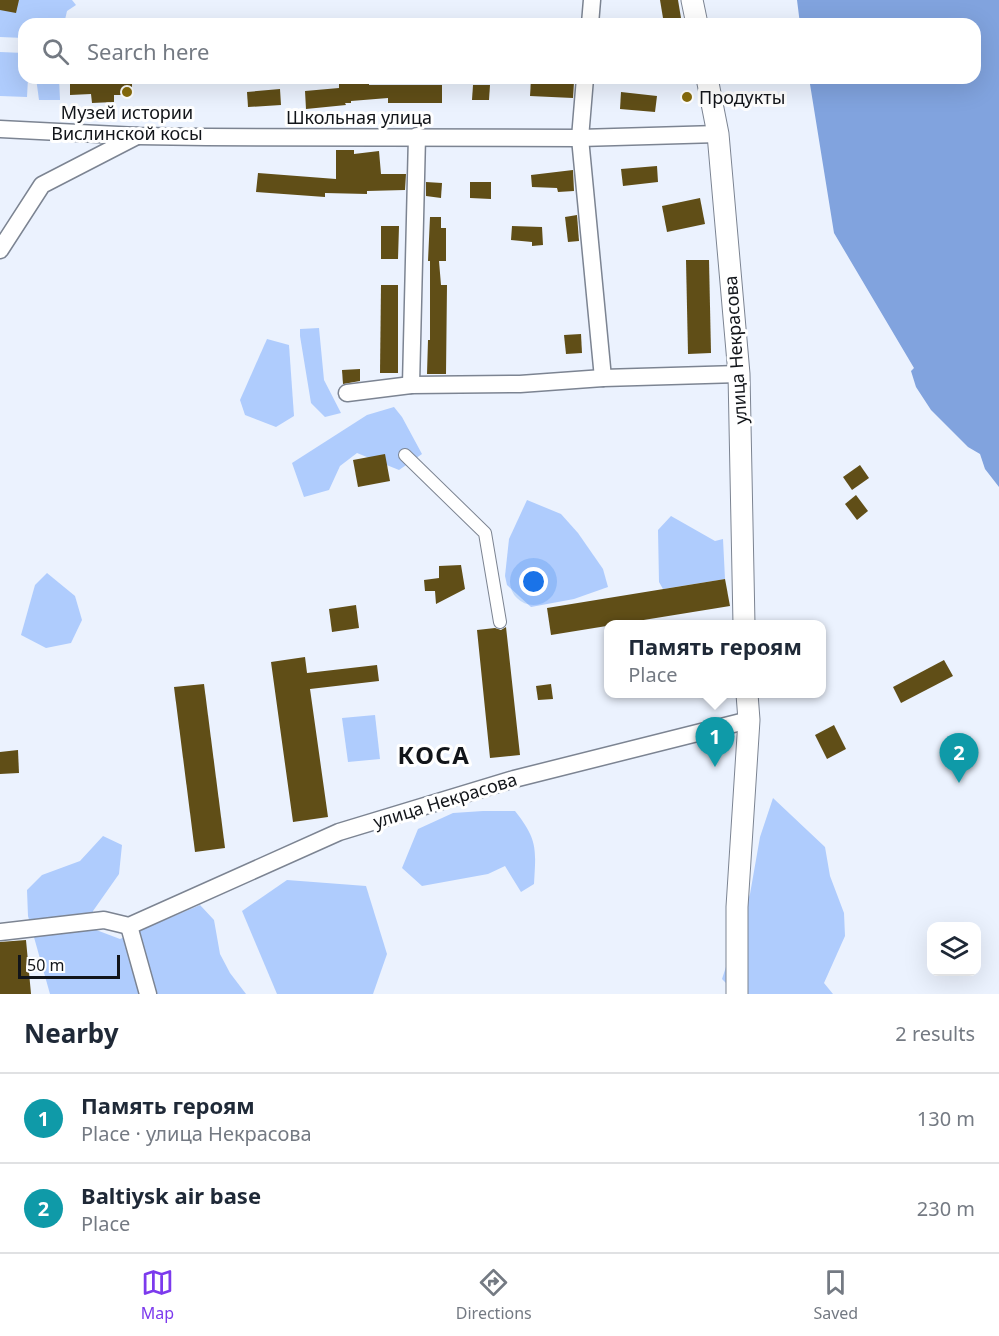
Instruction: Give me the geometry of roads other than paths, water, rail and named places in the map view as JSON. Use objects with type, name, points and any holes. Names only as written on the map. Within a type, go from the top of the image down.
[{"type":"street","points":[[590,18],[592,0]]},
{"type":"street","points":[[692,0],[696,18]]},
{"type":"street","points":[[584,84],[580,138],[603,378]]},
{"type":"street","name":"улица Некрасова","points":[[708,84],[718,134],[740,374],[744,620]]},
{"type":"street","name":"Школьная улица","points":[[0,129],[138,136],[580,138],[718,134]]},
{"type":"street","points":[[0,250],[42,185],[138,136]]},
{"type":"street","points":[[411,385],[417,136]]},
{"type":"street","points":[[347,393],[411,385],[520,384],[603,378],[740,374]]},
{"type":"street","points":[[405,454],[485,533],[500,622]]},
{"type":"street","points":[[737,994],[737,907],[749,720],[747,698]]},
{"type":"street","name":"улица Некрасова","points":[[129,926],[339,832],[514,779],[749,720]]},
{"type":"street","points":[[0,932],[104,920],[129,926],[148,994]]},
{"type":"place","name":"Музей истории Вислинской косы","points":[[127,92]]},
{"type":"place","name":"Продукты","points":[[687,97]]},
{"type":"place","name":"Память героям","points":[[715,767]]},
{"type":"place","name":"Baltiysk air base","points":[[959,783]]},
{"type":"district","name":"КОСА","points":[[434,754]]}]
